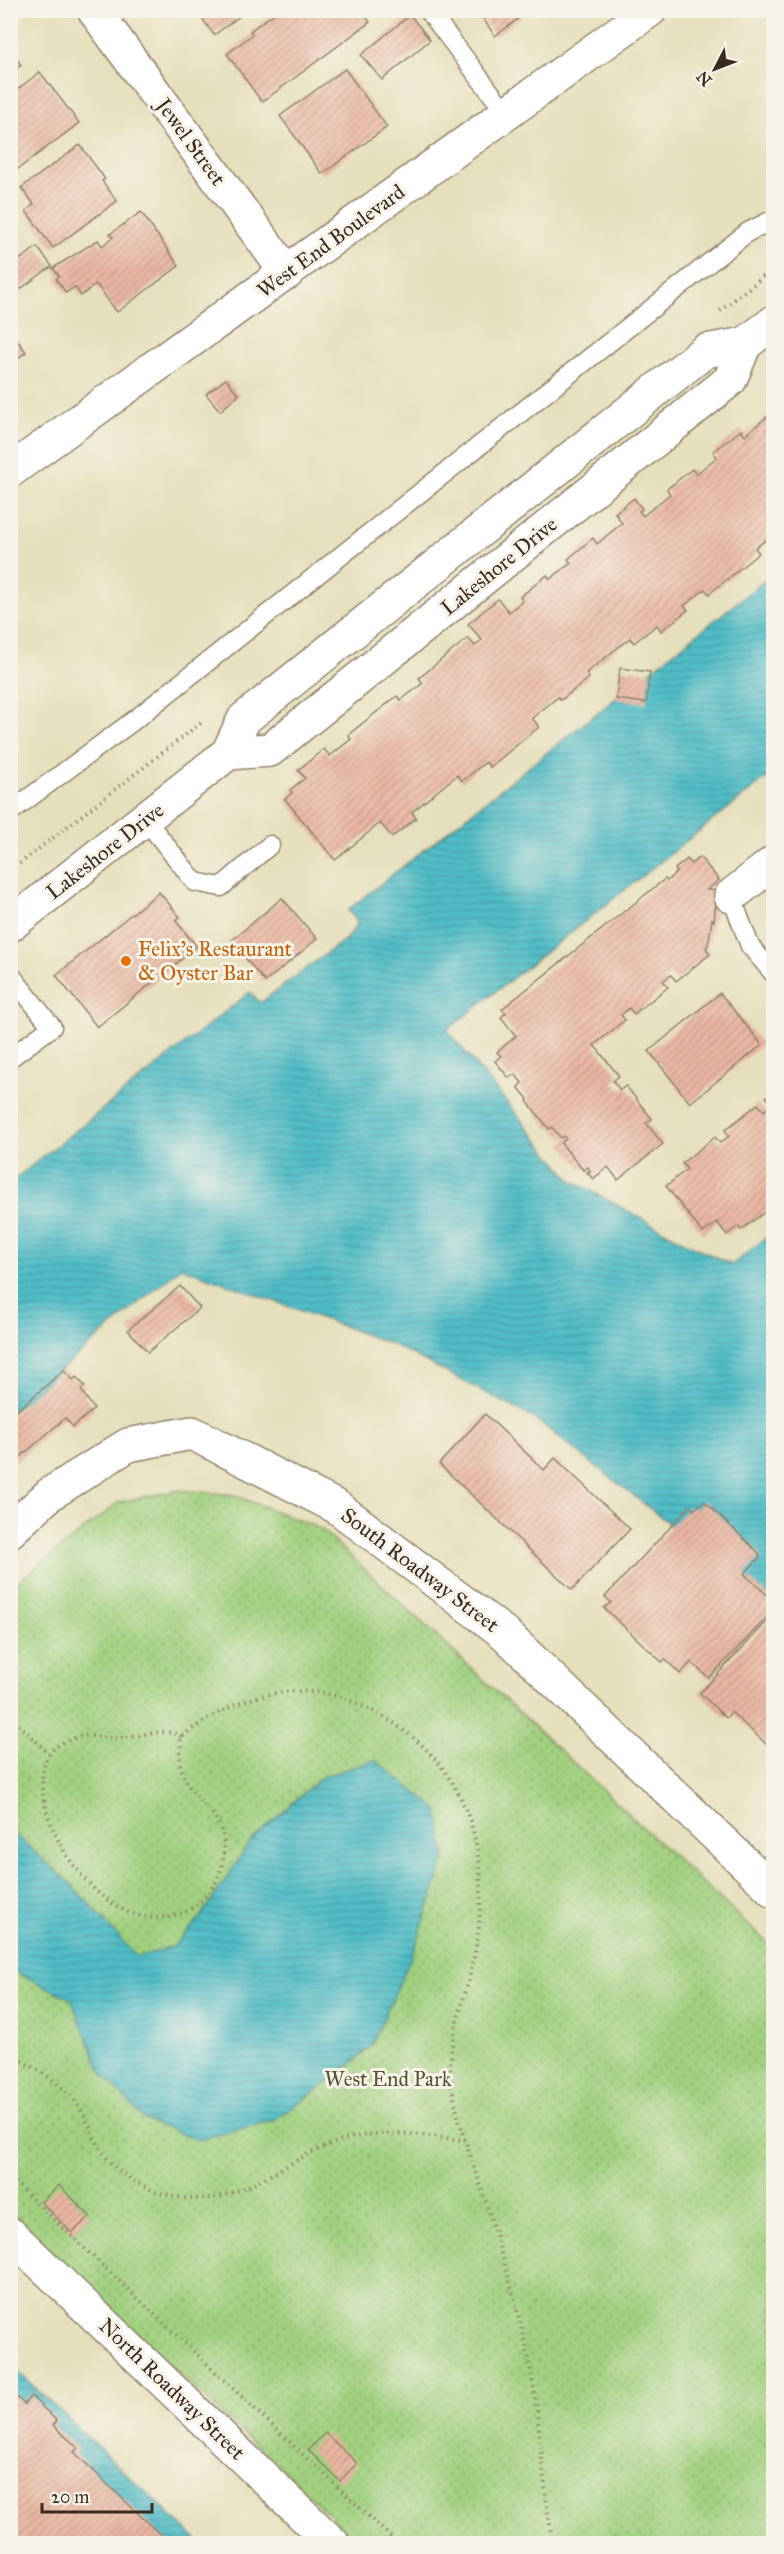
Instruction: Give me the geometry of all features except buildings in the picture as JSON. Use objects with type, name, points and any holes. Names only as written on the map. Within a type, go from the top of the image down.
[{"type":"street","name":"Jewel Street","points":[[94,10],[287,273]]},
{"type":"street","name":"West End Boulevard","points":[[10,471],[650,10]]},
{"type":"street","name":"Lakeshore Drive","points":[[228,753],[270,750],[730,380],[746,344],[774,322]]},
{"type":"street","name":"Lakeshore Drive","points":[[12,920],[228,753],[244,719],[705,351],[746,344]]},
{"type":"street","points":[[477,532],[502,563]]},
{"type":"street","points":[[731,896],[774,862]]},
{"type":"street","name":"South Roadway Street","points":[[10,1531],[50,1494],[128,1445],[192,1433],[337,1508],[504,1633],[774,1891]]},
{"type":"street","name":"North Roadway Street","points":[[10,2234],[333,2544]]},
{"type":"lane","points":[[428,10],[507,114]]},
{"type":"lane","points":[[10,812],[137,718],[748,232],[768,222],[774,227]]},
{"type":"lane","points":[[145,819],[195,882],[221,887],[270,845]]},
{"type":"lane","points":[[731,896],[750,946],[774,974]]},
{"type":"lane","points":[[10,974],[52,1027],[10,1058]]},
{"type":"path","points":[[182,1737],[212,1716],[238,1703],[266,1694],[291,1690],[317,1691],[338,1695],[387,1718],[426,1747],[443,1766],[456,1787],[469,1820],[481,1880],[480,1928],[449,2060],[453,2092],[465,2141],[508,2274],[526,2346],[553,2544]]},
{"type":"path","points":[[10,1716],[47,1752]]},
{"type":"path","points":[[38,1772],[47,1752],[72,1738],[87,1735],[120,1738],[168,1732],[182,1737]]},
{"type":"path","points":[[58,1852],[74,1873],[95,1894],[114,1907],[130,1914],[147,1919],[177,1916],[198,1905],[217,1880],[223,1860],[223,1839],[216,1816],[189,1785],[182,1769],[182,1737]]},
{"type":"path","points":[[36,1790],[37,1781]]},
{"type":"path","points":[[10,2058],[33,2065],[75,2101],[99,2147],[118,2169],[138,2185],[179,2197],[198,2199],[218,2197],[252,2187],[300,2156],[365,2134],[414,2133],[465,2141]]},
{"type":"path","points":[[10,2178],[398,2544]]},
{"type":"green space","name":"West End Park","points":[[180,1490],[234,1495],[321,1529],[773,1948],[773,2543],[359,2543],[11,2215],[10,1588],[119,1502]]},
{"type":"water","points":[[773,574],[773,773],[447,1030],[571,1180],[686,1243],[732,1265],[773,1232],[773,1617],[666,1521],[534,1418],[394,1345],[181,1267],[11,1412],[11,1182],[250,992],[260,1003],[347,938],[358,923],[348,910]]},
{"type":"water","points":[[375,1760],[438,1810],[445,1858],[415,1948],[372,2045],[335,2078],[274,2120],[198,2140],[145,2120],[102,2073],[71,1999],[16,1972],[11,1973],[11,1831],[70,1883],[137,1957],[173,1947],[200,1918],[251,1841],[322,1777]]},
{"type":"water","points":[[11,2365],[200,2543],[11,2543]]},
{"type":"place","name":"Felix's Restaurant & Oyster Bar","points":[[126,961]]}]
